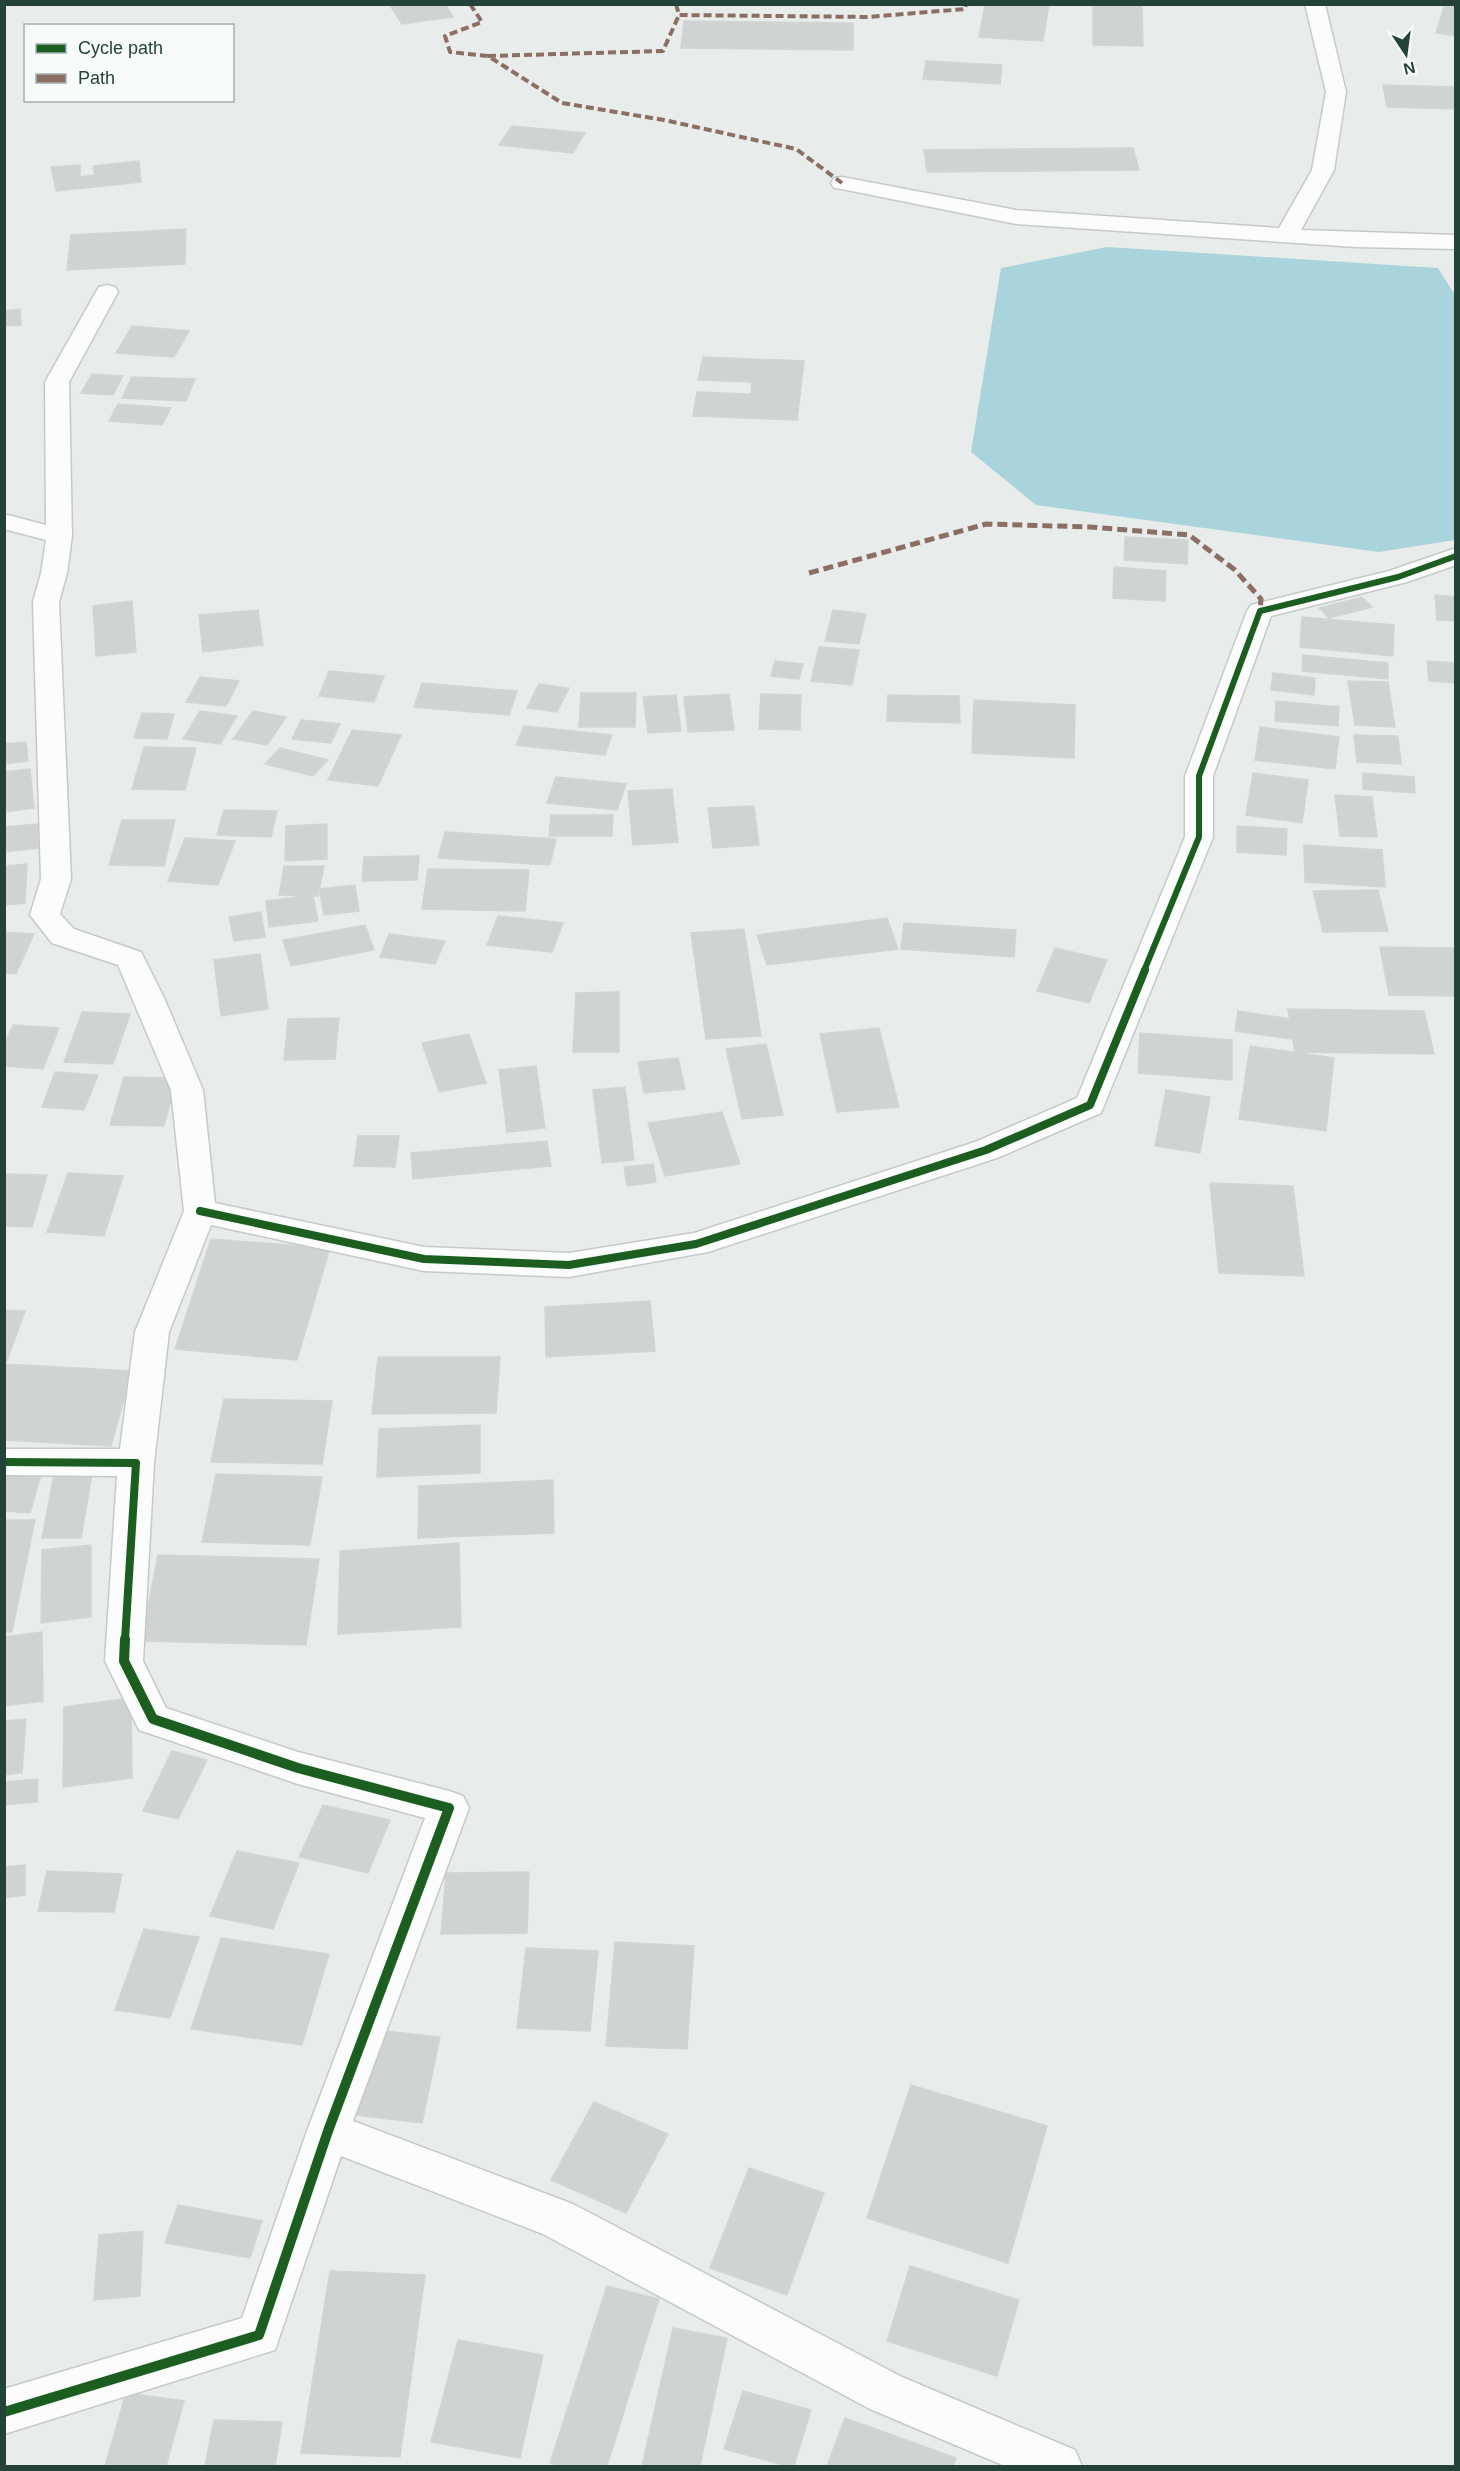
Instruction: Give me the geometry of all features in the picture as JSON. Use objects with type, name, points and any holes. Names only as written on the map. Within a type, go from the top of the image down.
[{"type":"street","points":[[1286,236],[1323,170],[1336,92],[1315,4]]},
{"type":"street","points":[[842,183],[1016,217],[1356,240],[1455,242]]},
{"type":"street","points":[[4,2412],[259,2335],[328,2131],[449,1808],[297,1768],[153,1719],[124,1661],[136,1463],[152,1332],[200,1211],[187,1090],[150,1000],[130,959],[63,936],[45,915],[56,879],[46,602],[54,573],[59,536],[57,382],[107,292]]},
{"type":"street","points":[[4,521],[59,536]]},
{"type":"street","points":[[200,1211],[424,1259],[569,1265],[696,1244],[986,1150],[1090,1105],[1199,837],[1199,777],[1260,611],[1398,578],[1455,556]]},
{"type":"street","points":[[4,1461],[136,1463]]},
{"type":"street","points":[[328,2131],[558,2219],[886,2393],[1059,2466]]},
{"type":"water","points":[[1107,247],[1438,268],[1455,295],[1455,540],[1379,552],[1036,505],[971,452],[1001,268]]},
{"type":"building","points":[[389,4],[445,4],[453,17],[402,24]]},
{"type":"building","points":[[985,4],[1049,4],[1043,41],[979,37]]},
{"type":"building","points":[[1093,4],[1142,4],[1143,46],[1093,45]]},
{"type":"building","points":[[1445,4],[1456,4],[1456,36],[1436,33]]},
{"type":"building","points":[[684,21],[853,23],[853,50],[681,48]]},
{"type":"building","points":[[926,61],[1002,65],[1000,84],[923,79]]},
{"type":"building","points":[[1383,85],[1456,87],[1456,109],[1387,107]]},
{"type":"building","points":[[512,126],[585,133],[573,153],[499,145]]},
{"type":"building","points":[[1133,148],[1139,170],[927,172],[924,150]]},
{"type":"building","points":[[139,161],[141,182],[56,191],[51,167],[80,165],[80,177],[95,175],[93,166]]},
{"type":"building","points":[[186,229],[185,264],[67,270],[71,235]]},
{"type":"building","points":[[20,309],[21,325],[4,326],[4,311]]},
{"type":"building","points":[[132,326],[189,331],[174,357],[116,353]]},
{"type":"building","points":[[703,357],[804,361],[797,420],[693,416],[697,392],[751,394],[752,382],[698,380]]},
{"type":"building","points":[[92,374],[123,376],[113,395],[81,393]]},
{"type":"building","points":[[132,377],[195,379],[186,401],[122,398]]},
{"type":"building","points":[[118,404],[171,408],[162,425],[109,421]]},
{"type":"building","points":[[1125,537],[1188,540],[1187,564],[1124,560]]},
{"type":"building","points":[[1114,567],[1166,571],[1165,601],[1113,598]]},
{"type":"building","points":[[1435,595],[1456,597],[1456,621],[1437,620]]},
{"type":"building","points":[[1362,597],[1372,607],[1329,618],[1319,608]]},
{"type":"building","points":[[132,601],[136,652],[96,656],[93,606]]},
{"type":"building","points":[[258,610],[263,645],[203,652],[199,615]]},
{"type":"building","points":[[833,610],[866,614],[859,644],[825,641]]},
{"type":"building","points":[[1302,617],[1394,625],[1393,656],[1300,647]]},
{"type":"building","points":[[819,647],[859,650],[852,685],[811,681]]},
{"type":"building","points":[[1303,655],[1388,663],[1388,679],[1302,671]]},
{"type":"building","points":[[775,661],[803,664],[799,679],[771,676]]},
{"type":"building","points":[[1427,661],[1456,663],[1456,683],[1429,681]]},
{"type":"building","points":[[329,671],[384,676],[374,702],[319,696]]},
{"type":"building","points":[[1273,673],[1315,678],[1314,695],[1271,690]]},
{"type":"building","points":[[200,677],[239,681],[226,706],[186,702]]},
{"type":"building","points":[[1348,681],[1388,682],[1395,727],[1355,725]]},
{"type":"building","points":[[422,683],[517,691],[509,715],[414,707]]},
{"type":"building","points":[[539,684],[569,688],[557,712],[527,708]]},
{"type":"building","points":[[581,693],[636,693],[635,727],[579,727]]},
{"type":"building","points":[[729,694],[734,730],[688,732],[684,697]]},
{"type":"building","points":[[761,694],[801,695],[800,730],[759,729]]},
{"type":"building","points":[[676,695],[681,731],[648,733],[643,697]]},
{"type":"building","points":[[888,695],[959,696],[960,723],[887,721]]},
{"type":"building","points":[[974,700],[1075,705],[1074,758],[972,753]]},
{"type":"building","points":[[1276,701],[1339,707],[1338,726],[1275,721]]},
{"type":"building","points":[[200,711],[237,716],[220,744],[183,739]]},
{"type":"building","points":[[253,711],[286,717],[267,745],[233,739]]},
{"type":"building","points":[[142,713],[174,714],[167,739],[134,738]]},
{"type":"building","points":[[301,720],[340,724],[331,743],[292,739]]},
{"type":"building","points":[[524,726],[612,735],[605,755],[516,745]]},
{"type":"building","points":[[1260,727],[1339,737],[1335,769],[1255,760]]},
{"type":"building","points":[[352,730],[401,735],[378,786],[328,780]]},
{"type":"building","points":[[1354,735],[1398,736],[1401,764],[1357,762]]},
{"type":"building","points":[[26,742],[28,761],[4,764],[4,744]]},
{"type":"building","points":[[144,747],[196,748],[185,790],[132,789]]},
{"type":"building","points":[[280,748],[328,760],[313,776],[265,764]]},
{"type":"building","points":[[30,769],[34,808],[4,812],[4,772]]},
{"type":"building","points":[[1253,773],[1308,780],[1302,823],[1246,815]]},
{"type":"building","points":[[1363,773],[1414,777],[1415,793],[1363,789]]},
{"type":"building","points":[[556,777],[626,784],[617,810],[547,803]]},
{"type":"building","points":[[672,789],[678,842],[633,845],[628,791]]},
{"type":"building","points":[[1335,795],[1372,797],[1377,837],[1340,836]]},
{"type":"building","points":[[754,806],[759,845],[713,848],[708,808]]},
{"type":"building","points":[[224,810],[277,811],[271,837],[217,835]]},
{"type":"building","points":[[551,815],[613,815],[612,836],[549,836]]},
{"type":"building","points":[[122,820],[175,820],[164,866],[109,865]]},
{"type":"building","points":[[38,824],[39,848],[4,852],[4,827]]},
{"type":"building","points":[[327,824],[327,859],[285,861],[286,826]]},
{"type":"building","points":[[1237,826],[1287,829],[1286,855],[1237,852]]},
{"type":"building","points":[[445,832],[556,839],[550,865],[438,858]]},
{"type":"building","points":[[185,838],[235,841],[218,885],[168,881]]},
{"type":"building","points":[[1304,845],[1382,850],[1385,887],[1305,882]]},
{"type":"building","points":[[419,856],[417,880],[362,881],[364,857]]},
{"type":"building","points":[[27,864],[25,903],[4,905],[4,866]]},
{"type":"building","points":[[284,866],[324,866],[318,896],[279,895]]},
{"type":"building","points":[[428,869],[529,870],[525,911],[422,909]]},
{"type":"building","points":[[355,885],[359,911],[324,915],[319,889]]},
{"type":"building","points":[[1378,890],[1388,931],[1323,932],[1313,891]]},
{"type":"building","points":[[313,895],[318,921],[269,927],[266,901]]},
{"type":"building","points":[[261,912],[265,937],[234,941],[229,917]]},
{"type":"building","points":[[498,916],[563,923],[552,952],[487,945]]},
{"type":"building","points":[[887,918],[898,949],[767,965],[757,935]]},
{"type":"building","points":[[904,923],[1016,930],[1014,957],[901,949]]},
{"type":"building","points":[[365,925],[374,950],[291,966],[283,940]]},
{"type":"building","points":[[744,929],[761,1036],[706,1039],[691,933]]},
{"type":"building","points":[[4,932],[34,934],[16,974],[4,973]]},
{"type":"building","points":[[389,934],[445,941],[435,964],[380,957]]},
{"type":"building","points":[[1380,947],[1456,948],[1456,996],[1389,995]]},
{"type":"building","points":[[1055,948],[1107,960],[1089,1003],[1037,991]]},
{"type":"building","points":[[260,954],[268,1009],[221,1016],[214,960]]},
{"type":"building","points":[[619,992],[619,1052],[573,1052],[576,993]]},
{"type":"building","points":[[1288,1009],[1424,1011],[1434,1054],[1295,1052]]},
{"type":"building","points":[[1238,1011],[1337,1026],[1334,1045],[1235,1031]]},
{"type":"building","points":[[82,1012],[130,1014],[113,1064],[64,1062]]},
{"type":"building","points":[[339,1018],[335,1059],[284,1060],[288,1019]]},
{"type":"building","points":[[13,1025],[59,1028],[43,1069],[4,1066],[4,1045]]},
{"type":"building","points":[[879,1028],[899,1107],[837,1112],[820,1034]]},
{"type":"building","points":[[1140,1033],[1232,1040],[1232,1080],[1138,1073]]},
{"type":"building","points":[[469,1034],[486,1083],[439,1092],[422,1043]]},
{"type":"building","points":[[766,1044],[783,1115],[742,1119],[726,1049]]},
{"type":"building","points":[[1250,1046],[1334,1058],[1326,1131],[1239,1119]]},
{"type":"building","points":[[678,1058],[685,1089],[644,1093],[638,1062]]},
{"type":"building","points":[[536,1066],[545,1128],[507,1132],[499,1070]]},
{"type":"building","points":[[55,1072],[98,1075],[84,1110],[42,1107]]},
{"type":"building","points":[[124,1077],[177,1078],[164,1126],[110,1125]]},
{"type":"building","points":[[625,1087],[634,1160],[602,1163],[593,1090]]},
{"type":"building","points":[[1166,1090],[1210,1097],[1200,1153],[1155,1146]]},
{"type":"building","points":[[722,1112],[740,1164],[665,1176],[648,1123]]},
{"type":"building","points":[[358,1136],[399,1136],[395,1167],[354,1166]]},
{"type":"building","points":[[547,1141],[551,1166],[413,1179],[411,1153]]},
{"type":"building","points":[[653,1164],[656,1182],[627,1186],[624,1167]]},
{"type":"building","points":[[68,1173],[123,1176],[104,1236],[47,1232]]},
{"type":"building","points":[[4,1174],[47,1175],[32,1227],[4,1226]]},
{"type":"building","points":[[1210,1183],[1293,1186],[1304,1276],[1219,1273]]},
{"type":"building","points":[[211,1239],[330,1248],[297,1360],[175,1349]]},
{"type":"building","points":[[650,1301],[655,1351],[546,1357],[545,1307]]},
{"type":"building","points":[[4,1310],[25,1311],[7,1361],[4,1361]]},
{"type":"building","points":[[378,1357],[500,1357],[496,1413],[372,1414]]},
{"type":"building","points":[[4,1364],[132,1371],[111,1446],[4,1440]]},
{"type":"building","points":[[224,1399],[332,1401],[322,1464],[211,1462]]},
{"type":"building","points":[[480,1425],[480,1473],[377,1477],[379,1429]]},
{"type":"building","points":[[4,1463],[44,1464],[30,1513],[4,1511]]},
{"type":"building","points":[[54,1474],[92,1474],[81,1538],[42,1538]]},
{"type":"building","points":[[216,1474],[322,1477],[310,1545],[202,1542]]},
{"type":"building","points":[[553,1480],[554,1533],[418,1538],[419,1486]]},
{"type":"building","points":[[4,1520],[35,1520],[12,1632],[4,1632]]},
{"type":"building","points":[[459,1543],[461,1627],[338,1634],[340,1551]]},
{"type":"building","points":[[91,1545],[91,1617],[41,1623],[42,1550]]},
{"type":"building","points":[[158,1555],[319,1559],[306,1645],[141,1641]]},
{"type":"building","points":[[42,1632],[43,1701],[4,1706],[4,1637]]},
{"type":"building","points":[[131,1698],[132,1778],[63,1787],[64,1707]]},
{"type":"building","points":[[26,1719],[22,1773],[4,1775],[4,1721]]},
{"type":"building","points":[[172,1751],[207,1760],[178,1819],[143,1811]]},
{"type":"building","points":[[38,1779],[37,1802],[4,1805],[4,1782]]},
{"type":"building","points":[[323,1805],[390,1820],[368,1873],[299,1857]]},
{"type":"building","points":[[237,1851],[299,1863],[273,1929],[210,1916]]},
{"type":"building","points":[[25,1865],[25,1895],[4,1898],[4,1867]]},
{"type":"building","points":[[47,1871],[122,1874],[114,1912],[38,1911]]},
{"type":"building","points":[[529,1872],[527,1933],[441,1934],[446,1873]]},
{"type":"building","points":[[144,1929],[199,1937],[170,2018],[115,2010]]},
{"type":"building","points":[[221,1938],[329,1954],[302,2045],[191,2029]]},
{"type":"building","points":[[615,1942],[694,1946],[687,2049],[606,2046]]},
{"type":"building","points":[[526,1948],[598,1951],[590,2031],[517,2028]]},
{"type":"building","points":[[375,2030],[440,2037],[422,2123],[356,2115]]},
{"type":"building","points":[[911,2085],[1047,2126],[1008,2263],[867,2218]]},
{"type":"building","points":[[594,2102],[668,2134],[626,2213],[551,2180]]},
{"type":"building","points":[[749,2168],[824,2193],[787,2295],[710,2268]]},
{"type":"building","points":[[178,2205],[262,2221],[250,2258],[165,2243]]},
{"type":"building","points":[[143,2231],[140,2296],[94,2300],[99,2235]]},
{"type":"building","points":[[910,2266],[1019,2300],[997,2376],[887,2341]]},
{"type":"building","points":[[330,2271],[425,2275],[400,2457],[301,2453]]},
{"type":"building","points":[[607,2286],[659,2299],[607,2466],[562,2466],[550,2463]]},
{"type":"building","points":[[673,2328],[727,2338],[700,2466],[642,2466]]},
{"type":"building","points":[[458,2340],[543,2355],[520,2458],[431,2442]]},
{"type":"building","points":[[743,2391],[811,2410],[794,2466],[724,2449]]},
{"type":"building","points":[[126,2393],[184,2401],[166,2466],[105,2466]]},
{"type":"building","points":[[845,2418],[956,2458],[953,2466],[827,2466]]},
{"type":"building","points":[[214,2420],[282,2422],[275,2466],[205,2466]]},
{"type":"marked path","points":[[470,4],[482,22],[445,36],[450,52],[488,56],[562,103],[664,120],[796,149],[842,183]]},
{"type":"marked path","points":[[676,4],[679,15],[868,17],[965,9],[966,4]]},
{"type":"marked path","points":[[488,56],[663,51],[679,15]]},
{"type":"marked path","points":[[809,573],[986,524],[1090,527],[1189,535],[1235,570],[1261,599],[1260,611]]},
{"type":"cycle path","points":[[200,1211],[424,1259],[569,1265],[696,1244],[986,1150],[1090,1105],[1199,837],[1199,776],[1260,611],[1398,577],[1456,556]]},
{"type":"cycle path","points":[[4,1462],[136,1463],[124,1661],[153,1719],[298,1768],[449,1808],[328,2131],[259,2335],[4,2412]]}]
